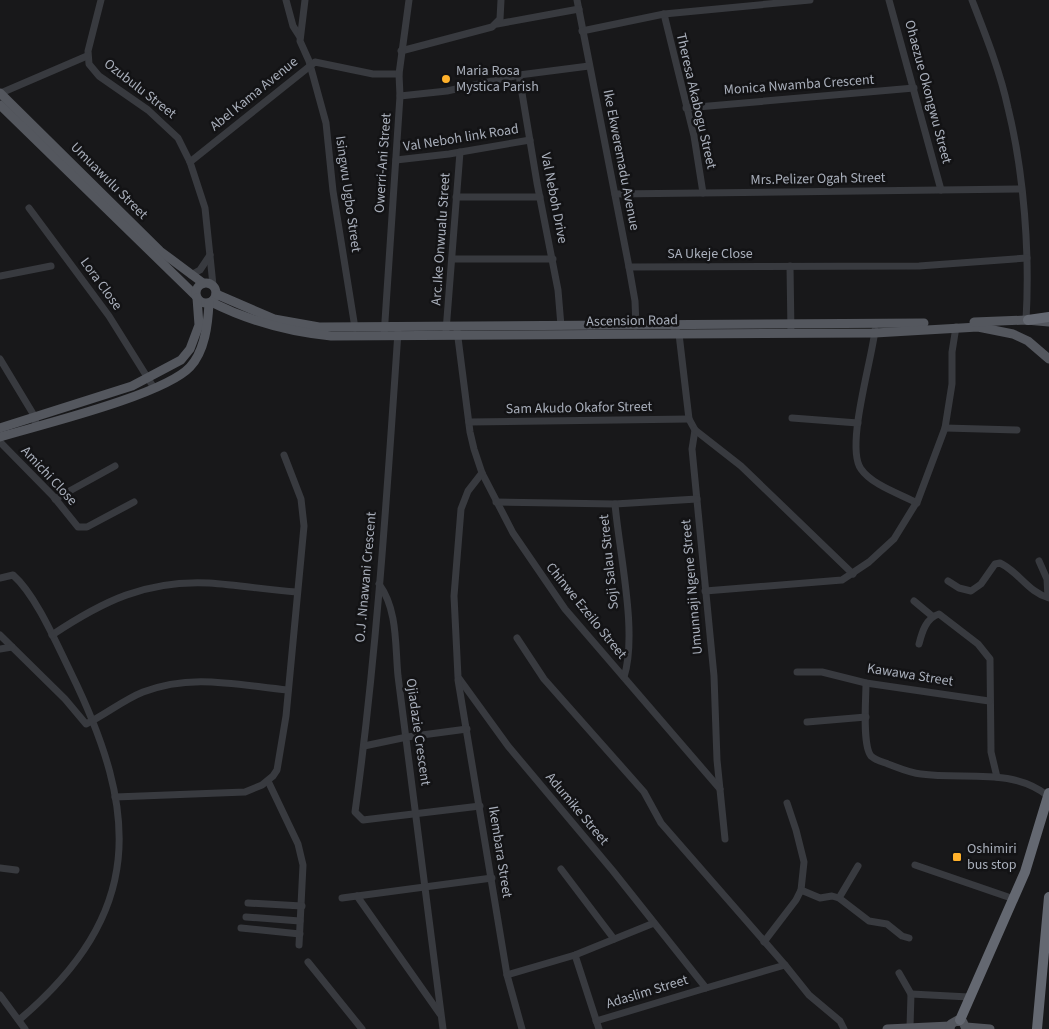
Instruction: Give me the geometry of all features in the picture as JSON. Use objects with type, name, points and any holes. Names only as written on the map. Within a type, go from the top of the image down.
[{"type":"highway","points":[[1027,320],[1049,316]]},
{"type":"highway","points":[[964,1026],[969,997],[1025,872],[1048,795]]},
{"type":"highway","points":[[1037,1029],[1049,896]]},
{"type":"main road","name":"Umuawulu Street","points":[[0,93],[160,251],[211,293]]},
{"type":"main road","name":"Umuawulu Street","points":[[0,105],[197,297]]},
{"type":"main road","points":[[197,288],[211,293],[203,303],[197,297],[197,288]]},
{"type":"main road","name":"Ascension Road","points":[[211,293],[274,319],[319,327],[355,328],[384,332]]},
{"type":"main road","name":"Ascension Road","points":[[211,293],[253,320],[298,332],[331,336],[384,332],[679,334],[792,329],[978,327],[1013,334],[1028,341],[1049,359]]},
{"type":"main road","name":"Ozubulu Street","points":[[0,428],[36,421],[154,388],[178,376],[195,360],[205,334],[211,293]]},
{"type":"main road","name":"Ozubulu Street","points":[[0,437],[36,421],[149,378],[181,360],[190,350],[199,324],[197,297]]},
{"type":"main road","name":"Ascension Road","points":[[875,329],[1027,320],[1049,322]]},
{"type":"main road","name":"Ascension Road","points":[[457,332],[561,326],[636,326],[670,323],[792,329]]},
{"type":"main road","points":[[887,1029],[910,1027],[950,1028],[955,1020],[964,1026],[990,1029]]},
{"type":"street","name":"Ozubulu Street","points":[[101,0],[87,56],[91,68],[99,76],[148,110],[178,138],[190,162],[205,208],[210,254],[211,293]]},
{"type":"street","name":"Isingwu Ugbo Street","points":[[286,0],[293,26],[300,37],[301,46],[310,65],[326,123],[333,191],[355,328]]},
{"type":"street","points":[[300,37],[305,0]]},
{"type":"street","name":"Owerri-Ani Street","points":[[384,332],[400,96],[399,74],[409,0]]},
{"type":"street","points":[[401,51],[492,28],[497,24],[502,13],[501,0]]},
{"type":"street","name":"Ike Ekweremadu Avenue","points":[[577,0],[629,267],[635,301],[636,326]]},
{"type":"street","points":[[582,31],[664,14],[810,0]]},
{"type":"street","name":"Ohaezue Okongwu Street","points":[[889,0],[941,190]]},
{"type":"street","points":[[972,0],[998,70],[1008,108],[1021,189],[1027,258],[1027,320]]},
{"type":"street","points":[[497,24],[579,10]]},
{"type":"street","name":"Theresa Akabogu Street","points":[[664,14],[694,136],[703,193]]},
{"type":"street","points":[[0,93],[87,56]]},
{"type":"street","name":"Abel Kama Avenue","points":[[190,162],[310,65],[318,62],[373,74],[399,74]]},
{"type":"street","points":[[400,96],[447,91],[519,75],[589,66]]},
{"type":"street","name":"Val Neboh Drive","points":[[519,75],[540,197],[553,259],[561,326]]},
{"type":"street","name":"Monica Nwamba Crescent","points":[[686,108],[914,88]]},
{"type":"street","name":"Val Neboh link Road","points":[[396,160],[460,152],[530,140]]},
{"type":"street","name":"Arc.Ike Onwualu Street","points":[[446,332],[460,152]]},
{"type":"street","name":"Mrs.Pelizer Ogah Street","points":[[615,194],[1021,189]]},
{"type":"street","points":[[456,197],[540,197]]},
{"type":"street","name":"Lora Close","points":[[29,208],[109,316],[154,388]]},
{"type":"street","points":[[191,276],[200,270],[210,254]]},
{"type":"street","name":"SA Ukeje Close","points":[[629,267],[919,266],[1027,258]]},
{"type":"street","points":[[452,259],[553,259]]},
{"type":"street","points":[[0,276],[50,266]]},
{"type":"street","points":[[790,266],[792,329]]},
{"type":"street","points":[[670,323],[679,334],[689,419],[695,430],[740,466],[853,574]]},
{"type":"street","points":[[705,591],[842,580],[853,574],[894,539],[917,503],[945,428],[952,384],[952,352],[956,327]]},
{"type":"street","points":[[875,329],[858,423],[856,456],[862,471],[869,477],[917,503]]},
{"type":"street","name":"O.J .Nnawani Crescent","points":[[398,332],[379,584],[364,746],[355,812],[358,818],[363,820],[416,813]]},
{"type":"street","name":"Chinwe Ezeilo Street","points":[[457,332],[466,386],[469,422],[482,473],[496,502],[537,570],[565,609],[720,789]]},
{"type":"street","points":[[0,359],[36,421]]},
{"type":"street","points":[[792,418],[858,423]]},
{"type":"street","name":"Sam Akudo Okafor Street","points":[[469,422],[689,419]]},
{"type":"street","points":[[945,428],[1017,430]]},
{"type":"street","name":"Umunnaji Ngene Street","points":[[695,430],[692,449],[714,676],[720,789],[725,839]]},
{"type":"street","name":"Amichi Close","points":[[0,442],[55,499],[78,527],[87,527],[134,502]]},
{"type":"street","points":[[115,797],[237,793],[255,789],[268,781],[277,770],[286,716],[304,512],[284,455]]},
{"type":"street","points":[[55,499],[115,466]]},
{"type":"street","points":[[458,677],[454,596],[461,509],[468,490],[482,473]]},
{"type":"street","points":[[496,502],[615,504],[697,500]]},
{"type":"street","name":"Soji Salau Street","points":[[615,504],[628,626],[628,657],[624,677]]},
{"type":"street","points":[[948,581],[959,588],[971,591],[980,584],[994,564],[1000,563],[1011,569],[1033,591],[1048,597],[1048,586],[1039,561]]},
{"type":"street","points":[[0,578],[13,575],[17,579],[52,635],[85,701],[104,753],[115,797],[119,825],[119,862],[114,885],[101,921],[91,941],[71,970],[46,997],[19,1020]]},
{"type":"street","points":[[52,635],[92,610],[120,596],[163,586],[210,583],[297,592]]},
{"type":"street","name":"Ojiadazie Crescent","points":[[379,584],[386,595],[395,634],[398,676],[443,1029]]},
{"type":"street","points":[[914,601],[932,616],[941,615],[985,652],[990,664],[989,701],[992,757],[997,777]]},
{"type":"street","points":[[919,644],[921,634],[932,616]]},
{"type":"street","points":[[0,635],[73,709],[83,723],[92,721],[143,692],[184,682],[210,680],[288,690]]},
{"type":"street","points":[[517,638],[544,679],[644,792],[662,823],[730,900],[809,995],[840,1021],[844,1029]]},
{"type":"street","points":[[0,650],[12,647]]},
{"type":"street","name":"Kawawa Street","points":[[797,672],[822,672],[866,683],[989,701]]},
{"type":"street","name":"Ikembara Street","points":[[458,677],[507,975],[522,1029]]},
{"type":"street","name":"Adumike Street","points":[[458,677],[508,746],[654,922],[706,988]]},
{"type":"street","points":[[866,683],[867,745],[871,756],[903,770],[922,774],[997,777],[1028,784],[1048,795]]},
{"type":"street","points":[[73,709],[82,707],[85,701]]},
{"type":"street","points":[[807,722],[866,717]]},
{"type":"street","points":[[364,746],[407,737],[467,729]]},
{"type":"street","points":[[268,781],[301,853],[303,866],[299,945]]},
{"type":"street","points":[[764,942],[796,900],[801,890],[804,862],[787,804]]},
{"type":"street","points":[[416,813],[480,806]]},
{"type":"street","points":[[915,865],[1014,899]]},
{"type":"street","points":[[839,898],[858,866]]},
{"type":"street","points":[[0,868],[16,870]]},
{"type":"street","points":[[561,869],[614,939]]},
{"type":"street","points":[[342,898],[492,878]]},
{"type":"street","points":[[801,890],[820,898],[832,896],[839,898],[869,921],[887,924],[902,936],[909,938]]},
{"type":"street","points":[[357,896],[441,1014]]},
{"type":"street","points":[[248,902],[302,906]]},
{"type":"street","points":[[246,917],[300,921]]},
{"type":"street","points":[[507,975],[575,955],[654,922]]},
{"type":"street","points":[[241,928],[300,934]]},
{"type":"street","points":[[575,955],[599,1029]]},
{"type":"street","points":[[308,962],[362,1029]]},
{"type":"street","points":[[706,988],[785,965]]},
{"type":"street","points":[[899,973],[911,994],[910,1027]]},
{"type":"street","name":"Adaslim Street","points":[[596,1021],[706,988]]},
{"type":"street","points":[[911,994],[969,997]]},
{"type":"street","points":[[0,995],[25,1029]]},
{"type":"place","name":"Maria Rosa Mystica Parish","points":[[446,79]]},
{"type":"place","name":"Oshimiri bus stop","points":[[957,857]]}]
